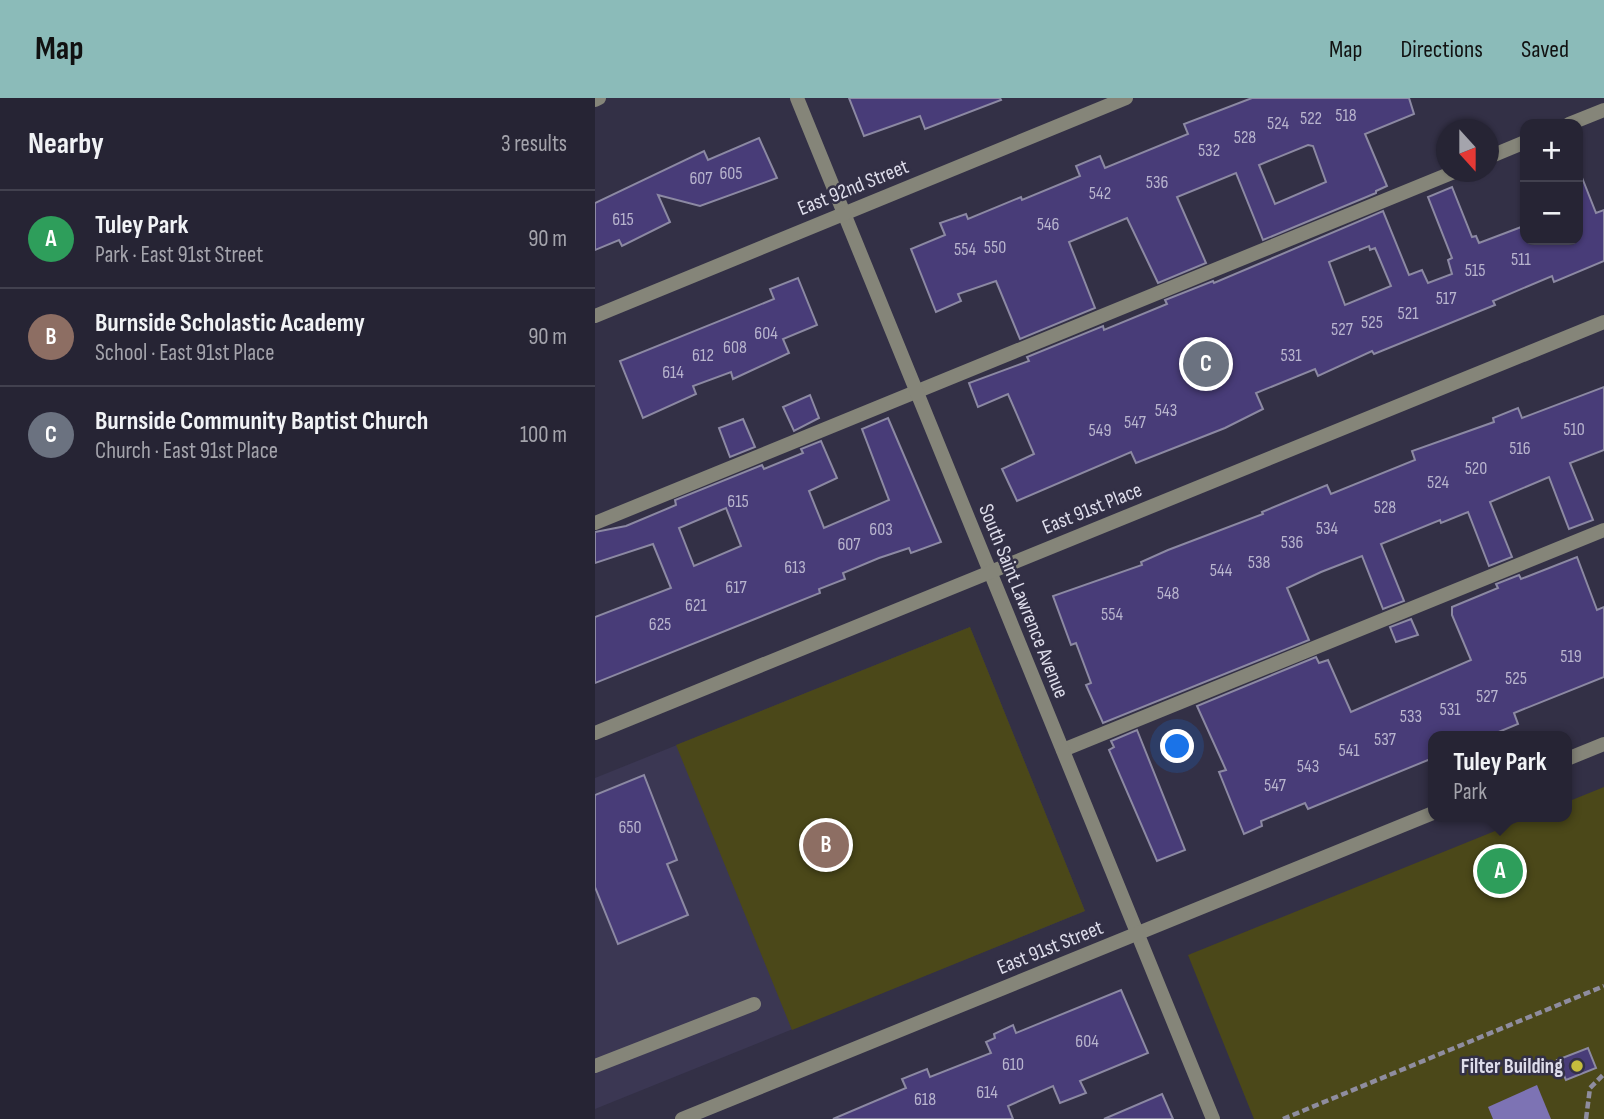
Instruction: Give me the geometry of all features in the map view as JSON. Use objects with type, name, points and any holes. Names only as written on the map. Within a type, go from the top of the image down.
[{"type":"street","name":"South Saint Lawrence Avenue","points":[[797,98],[1137,934],[1207,1117]]},
{"type":"street","name":"East 92nd Street","points":[[595,316],[1126,98]]},
{"type":"street","points":[[1582,119],[1604,110]]},
{"type":"street","points":[[1499,153],[1520,144]]},
{"type":"street","points":[[595,523],[1436,179]]},
{"type":"street","name":"East 91st Place","points":[[595,733],[1604,322]]},
{"type":"street","points":[[1063,751],[1604,530]]},
{"type":"street","points":[[1572,757],[1604,744]]},
{"type":"street","name":"East 91st Street","points":[[682,1119],[1428,815]]},
{"type":"street","points":[[595,1066],[754,1004]]},
{"type":"path","points":[[1283,1119],[1604,986]]},
{"type":"path","points":[[1585,1119],[1590,1088],[1604,1074]]},
{"type":"shaded area","points":[[970,627],[1085,911],[595,1109],[595,778]]},
{"type":"shaded area","points":[[970,627],[1085,911],[792,1030],[676,745]]},
{"type":"shaded area","points":[[1604,787],[1604,1119],[1254,1119],[1188,955],[1518,822],[1572,822],[1572,800]]},
{"type":"shaded area","points":[[1537,1085],[1551,1119],[1493,1119],[1488,1107]]},
{"type":"building","points":[[849,98],[1001,100],[925,129],[920,116],[864,136]]},
{"type":"building","points":[[1252,98],[1409,98],[1414,114],[1365,134],[1387,186],[1263,240],[1236,173],[1177,197],[1206,263],[1158,283],[1127,218],[1069,242],[1095,308],[1020,339],[996,281],[958,294],[961,301],[936,312],[911,249],[945,235],[940,223],[966,214],[968,219],[1080,176],[1076,166],[1100,156],[1105,168],[1188,134],[1184,124]],"holes":[[[1308,145],[1313,146],[1326,182],[1275,204],[1259,165]]]},
{"type":"building","points":[[759,138],[777,178],[700,206],[658,195],[670,222],[622,246],[619,240],[595,250],[595,203],[704,151],[708,160]]},
{"type":"building","points":[[1583,180],[1596,213],[1604,210],[1604,261],[1554,282],[1552,276],[1493,301],[1495,305],[1374,354],[1372,351],[1318,376],[1315,369],[1256,393],[1263,409],[1225,428],[1136,463],[1131,452],[1017,501],[1002,469],[1034,454],[1008,394],[978,407],[969,383],[1029,361],[1027,357],[1103,326],[1104,330],[1167,304],[1165,300],[1213,281],[1214,283],[1383,211],[1409,275],[1422,270],[1428,283],[1452,274],[1448,260],[1452,258],[1428,197],[1452,187],[1472,237],[1476,236],[1479,243],[1520,228],[1520,245],[1583,245]],"holes":[[[1369,246],[1370,250],[1375,248],[1391,286],[1345,305],[1329,262]]]},
{"type":"building","points":[[798,278],[817,325],[783,339],[789,353],[733,379],[731,372],[693,386],[696,394],[643,418],[620,361],[774,299],[770,289]]},
{"type":"building","points":[[1604,387],[1604,450],[1570,463],[1593,520],[1569,529],[1549,477],[1490,502],[1512,557],[1489,566],[1468,512],[1441,523],[1440,520],[1381,544],[1404,601],[1383,609],[1362,556],[1321,572],[1287,588],[1309,640],[1103,723],[1086,685],[1091,683],[1076,643],[1071,645],[1053,596],[1142,565],[1141,562],[1168,550],[1263,514],[1262,512],[1327,485],[1331,494],[1415,460],[1412,451],[1494,422],[1493,418],[1518,408],[1522,418]]},
{"type":"building","points":[[810,395],[819,418],[794,431],[783,407]]},
{"type":"building","points":[[888,418],[941,542],[911,553],[909,548],[879,558],[843,573],[845,579],[819,589],[820,593],[595,683],[595,617],[671,588],[653,544],[595,563],[595,532],[626,526],[676,505],[675,500],[762,465],[764,469],[803,453],[801,449],[821,441],[837,478],[809,491],[824,528],[889,500],[862,429]],"holes":[[[726,508],[741,546],[694,566],[679,528]]]},
{"type":"building","points":[[743,419],[755,447],[730,457],[719,428]]},
{"type":"building","points":[[1577,557],[1597,610],[1604,607],[1604,677],[1514,713],[1518,724],[1501,731],[1428,731],[1428,760],[1308,809],[1305,803],[1261,821],[1262,826],[1244,834],[1219,772],[1226,770],[1197,706],[1316,657],[1319,663],[1328,660],[1351,712],[1471,660],[1452,615],[1452,607],[1498,588],[1496,584],[1519,575],[1521,579]]},
{"type":"building","points":[[1411,619],[1418,635],[1396,642],[1390,627]]},
{"type":"building","points":[[1137,730],[1185,850],[1157,861],[1109,750],[1114,747],[1111,741]]},
{"type":"building","points":[[644,775],[677,860],[667,864],[688,915],[618,944],[595,887],[595,795]]},
{"type":"building","points":[[1121,990],[1148,1053],[1080,1081],[1086,1093],[1060,1103],[1053,1086],[1008,1106],[1013,1119],[833,1119],[906,1088],[902,1079],[927,1069],[930,1077],[991,1053],[986,1042],[995,1038],[994,1034],[1013,1025],[1016,1033]]},
{"type":"building","name":"Filter Building","points":[[1588,1048],[1596,1068],[1566,1080],[1557,1060]]},
{"type":"building","points":[[1162,1094],[1173,1119],[1104,1119]]},
{"type":"place","name":"Burnside Community Baptist Church","points":[[1206,364]]},
{"type":"place","name":"Burnside Scholastic Academy","points":[[826,845]]},
{"type":"place","name":"Tuley Park","points":[[1500,871]]},
{"type":"place","name":"Filter Building","points":[[1577,1066]]}]
